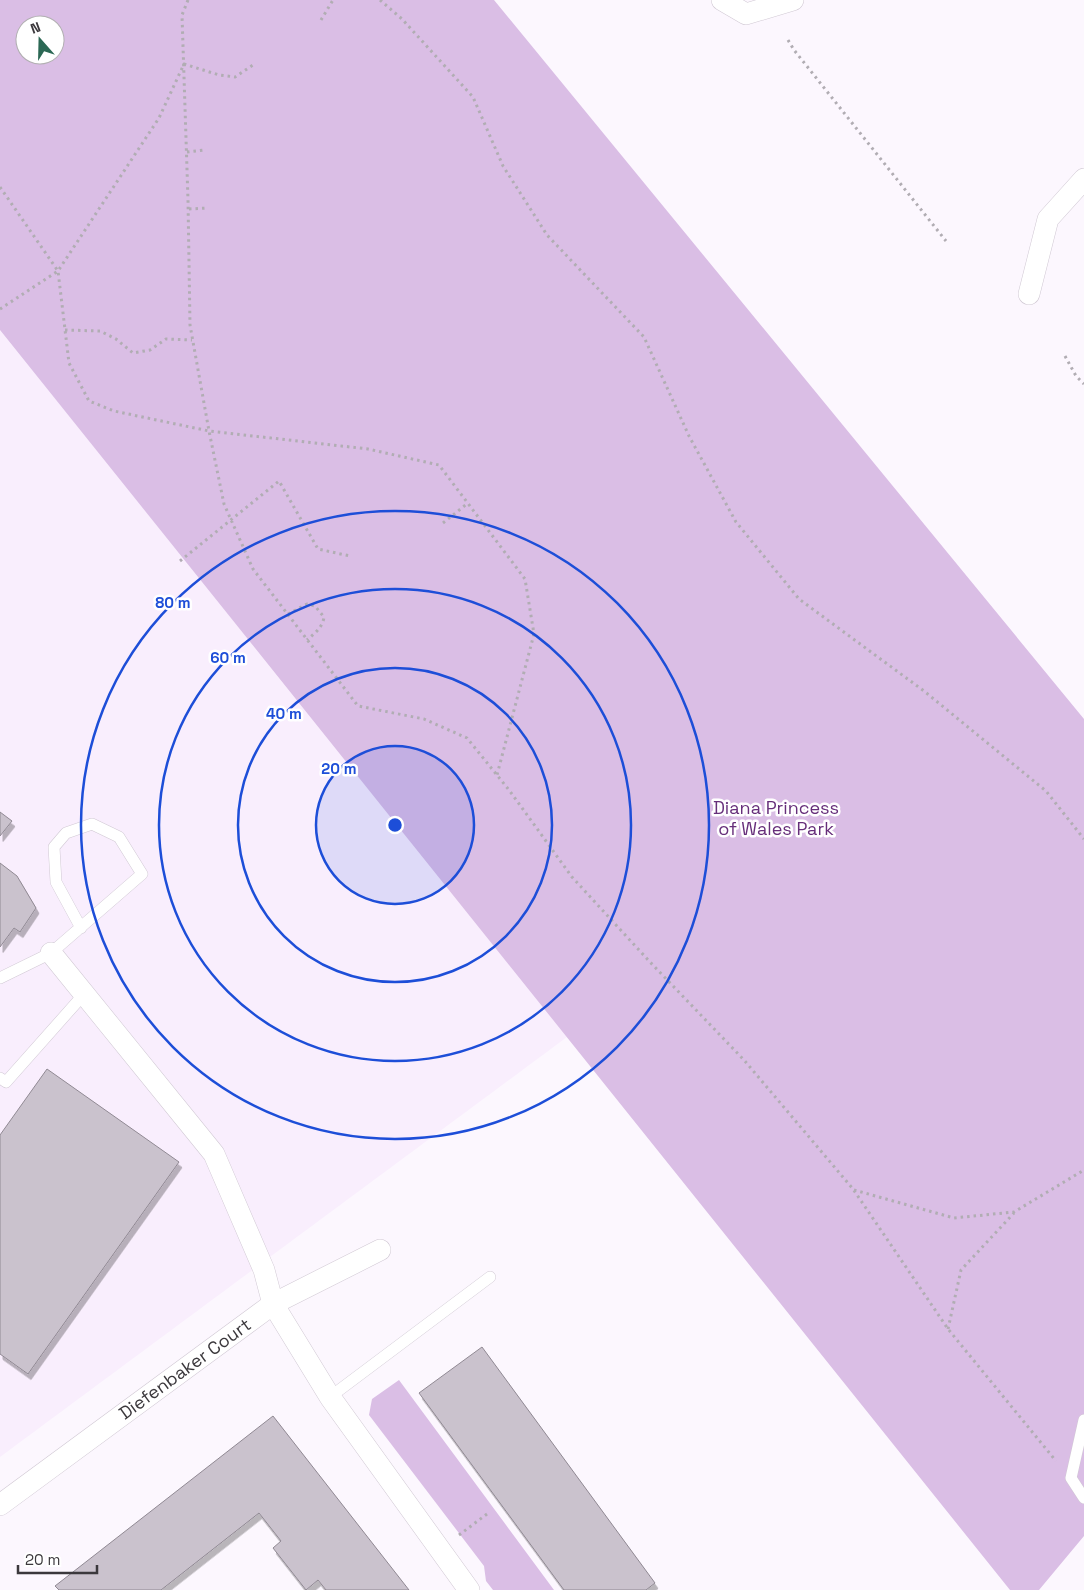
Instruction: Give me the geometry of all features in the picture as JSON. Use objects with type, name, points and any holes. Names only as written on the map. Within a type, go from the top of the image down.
[{"type":"street","points":[[722,0],[746,14],[793,0]]},
{"type":"street","points":[[1029,294],[1048,219],[1084,179]]},
{"type":"street","points":[[52,953],[214,1154],[264,1270],[273,1304],[330,1397],[470,1590]]},
{"type":"street","name":"Diefenbaker Court","points":[[0,1505],[273,1304],[380,1250]]},
{"type":"lane","points":[[0,978],[52,953],[142,874],[119,838],[92,824],[66,833],[54,847],[56,882],[80,928]]},
{"type":"lane","points":[[0,1078],[6,1082],[85,993]]},
{"type":"lane","points":[[330,1397],[490,1277]]},
{"type":"lane","points":[[1084,1420],[1070,1478],[1084,1498]]},
{"type":"path","points":[[188,0],[182,15],[190,325],[208,431],[224,504],[254,569],[358,706],[424,719],[467,738],[572,877],[744,1060],[853,1189],[948,1329],[1070,1478]]},
{"type":"path","points":[[321,20],[333,0]]},
{"type":"path","points":[[380,0],[402,19],[473,98],[503,166],[547,234],[644,337],[689,436],[736,522],[799,599],[924,691],[1038,785],[1046,792],[1084,839]]},
{"type":"path","points":[[788,40],[946,241]]},
{"type":"path","points":[[184,64],[219,75],[235,77],[253,65]]},
{"type":"path","points":[[0,309],[58,271],[159,118],[184,64]]},
{"type":"path","points":[[187,152],[204,150]]},
{"type":"path","points":[[0,187],[58,271],[69,363],[89,402],[114,411],[208,431],[368,449],[439,465],[525,579],[534,634],[497,776]]},
{"type":"path","points":[[188,209],[208,208]]},
{"type":"path","points":[[65,330],[100,330],[116,339],[133,353],[150,350],[166,339],[192,340]]},
{"type":"path","points":[[1065,356],[1076,376],[1084,384]]},
{"type":"path","points":[[180,560],[279,481],[318,549],[350,556]]},
{"type":"path","points":[[443,523],[468,504]]},
{"type":"path","points":[[288,614],[306,604],[315,606],[324,617],[324,622],[307,640]]},
{"type":"path","points":[[948,1329],[961,1270],[1014,1212],[1084,1170]]},
{"type":"path","points":[[853,1189],[954,1218],[1014,1212]]},
{"type":"path","points":[[440,1549],[487,1514]]},
{"type":"shaded area","points":[[0,330],[567,1037],[0,1457]]},
{"type":"green space","name":"Diana Princess of Wales Park","points":[[0,0],[494,0],[1084,719],[1084,1536],[1039,1590],[1010,1590],[0,330]]},
{"type":"green space","points":[[399,1380],[554,1590],[493,1590],[486,1581],[484,1566],[369,1415],[372,1399]]},
{"type":"building","points":[[0,812],[12,821],[0,836]]},
{"type":"building","points":[[0,863],[17,876],[36,908],[20,932],[14,928],[0,947]]},
{"type":"building","points":[[47,1069],[179,1162],[28,1374],[0,1354],[0,1135]]},
{"type":"building","points":[[482,1347],[655,1583],[646,1590],[564,1590],[419,1393]]},
{"type":"building","points":[[273,1416],[409,1590],[326,1590],[318,1580],[306,1590],[273,1548],[281,1541],[259,1513],[161,1590],[59,1590],[55,1586]]}]
